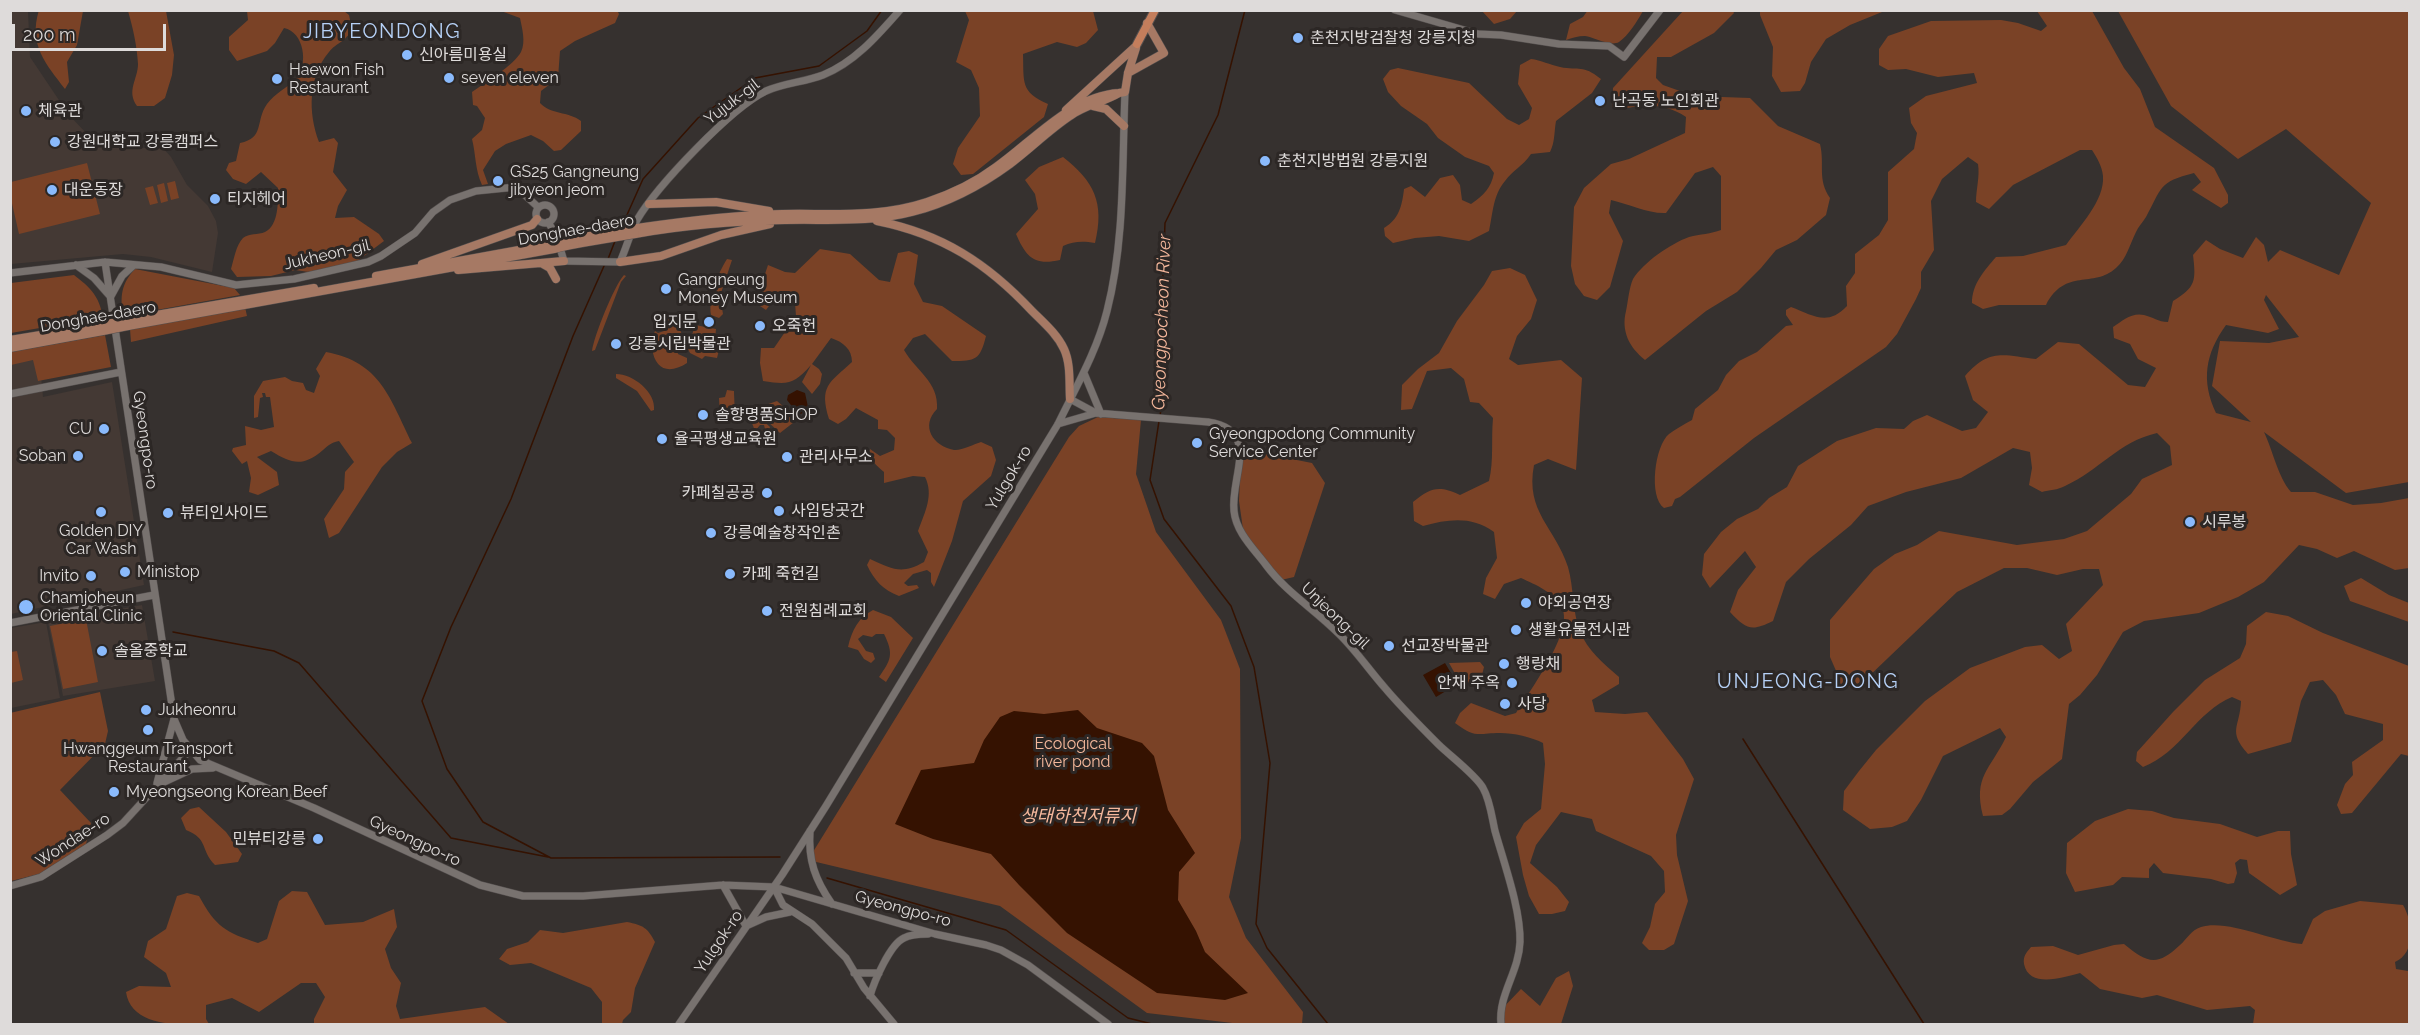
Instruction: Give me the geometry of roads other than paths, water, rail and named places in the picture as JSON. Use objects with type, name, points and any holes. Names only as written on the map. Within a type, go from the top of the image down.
[{"type":"highway","points":[[1137,45],[1155,10]]},
{"type":"main road","points":[[1128,73],[1164,53],[1147,23]]},
{"type":"main road","points":[[1122,92],[1137,45]]},
{"type":"main road","points":[[1051,124],[1137,45]]},
{"type":"main road","name":"Donghae-daero","points":[[10,348],[402,271],[701,219],[785,214],[879,213],[927,202],[984,175],[1051,124],[1086,102],[1110,93],[1122,92]]},
{"type":"main road","name":"Donghae-daero","points":[[636,231],[737,221],[869,219],[913,212],[960,195],[998,172],[1053,128],[1089,106],[1122,92]]},
{"type":"main road","points":[[1089,106],[1101,106],[1124,126]]},
{"type":"main road","points":[[649,204],[716,202],[785,214]]},
{"type":"main road","points":[[402,271],[532,225],[537,219]]},
{"type":"main road","points":[[869,219],[908,227],[936,238],[963,252],[1005,282],[1056,335],[1065,351],[1070,399]]},
{"type":"main road","points":[[620,262],[661,256],[736,231],[795,220]]},
{"type":"main road","name":"Donghae-daero","points":[[128,323],[430,271],[553,246]]},
{"type":"main road","points":[[430,271],[564,261]]},
{"type":"main road","points":[[543,264],[550,268],[556,279]]},
{"type":"main road","name":"Donghae-daero","points":[[10,340],[103,328]]},
{"type":"street","name":"Yujuk-gil","points":[[620,262],[638,220],[649,204],[714,130],[768,90],[823,75],[840,66],[876,37],[900,10]]},
{"type":"street","points":[[1395,10],[1478,34],[1501,35],[1559,44],[1609,46],[1624,57],[1653,16],[1660,10]]},
{"type":"street","name":"Yulgok-ro","points":[[679,1024],[804,840],[1058,424],[1084,373],[1107,312],[1114,276],[1120,217],[1124,126],[1122,92]]},
{"type":"street","name":"Jukheon-gil","points":[[10,273],[105,262],[161,267],[236,285],[294,279],[368,262],[381,256],[415,233],[433,212],[450,200],[476,190],[516,187],[537,207]]},
{"type":"street","points":[[546,204],[553,209],[554,215],[548,222],[542,223],[537,219],[535,213],[537,207],[546,204]]},
{"type":"street","points":[[548,222],[556,235],[564,261],[620,262]]},
{"type":"street","name":"Gyeongpo-ro","points":[[105,262],[174,718],[183,740],[200,760],[314,808],[445,871],[501,892],[523,896],[584,896],[723,885],[774,886],[935,934],[986,945],[1014,957],[1108,1024]]},
{"type":"street","points":[[110,299],[122,276],[134,264]]},
{"type":"street","points":[[76,265],[106,289],[110,299]]},
{"type":"street","points":[[10,394],[121,372]]},
{"type":"street","points":[[1058,424],[1099,413],[1084,373]]},
{"type":"street","name":"Unjeong-gil","points":[[1070,399],[1099,413],[1216,423],[1231,430],[1240,451],[1234,510],[1242,533],[1279,582],[1337,632],[1385,688],[1483,787],[1515,906],[1520,942],[1514,972],[1504,994],[1500,1024]]},
{"type":"street","points":[[10,623],[154,595]]},
{"type":"street","points":[[152,790],[164,760],[174,718]]},
{"type":"street","name":"Wondae-ro","points":[[10,886],[41,877],[123,823],[190,750]]},
{"type":"street","points":[[152,790],[172,777],[192,769],[209,767],[230,772]]},
{"type":"street","points":[[810,830],[809,848],[813,872],[832,904]]},
{"type":"street","points":[[723,885],[746,926],[766,917],[790,912]]},
{"type":"street","points":[[774,886],[783,905],[790,912],[812,924],[846,958],[870,996],[894,1024]]},
{"type":"street","points":[[870,996],[879,973],[898,941],[911,935],[935,934]]},
{"type":"street","points":[[854,973],[879,973]]},
{"type":"water","points":[[797,390],[805,393],[808,407],[801,414],[797,413],[787,400],[788,395]]},
{"type":"water","points":[[1445,663],[1458,685],[1445,689],[1446,691],[1436,697],[1423,675]]},
{"type":"water","name":"생태하천저류지","points":[[1078,710],[1097,728],[1142,743],[1154,756],[1168,810],[1195,853],[1179,872],[1178,900],[1205,952],[1248,993],[1225,1000],[1157,993],[1067,933],[991,854],[933,839],[895,824],[921,770],[974,763],[984,740],[1000,717],[1014,711],[1044,714]]},
{"type":"waterway","points":[[622,226],[643,179],[698,118],[755,78],[819,66],[867,31],[882,10]]},
{"type":"waterway","name":"Gyeongpocheon River","points":[[1160,416],[1164,387],[1161,325],[1165,223],[1218,115],[1245,10]]},
{"type":"waterway","points":[[608,259],[615,241]]},
{"type":"waterway","points":[[604,266],[573,336],[511,499],[451,627],[422,701],[447,769],[483,822],[551,858],[780,857]]},
{"type":"waterway","name":"Gyeongpocheon River","points":[[1159,421],[1150,480],[1164,519],[1231,606],[1254,667],[1270,763],[1256,924],[1267,948],[1328,1024]]},
{"type":"waterway","points":[[173,632],[274,651],[299,663],[451,838],[548,857]]},
{"type":"waterway","points":[[1743,739],[1924,1024]]},
{"type":"waterway","points":[[827,878],[1006,930],[1128,1018],[1152,1024]]},
{"type":"place","name":"춘천지방검찰청 강릉지청","points":[[1298,38]]},
{"type":"place","name":"신아름미용실","points":[[407,55]]},
{"type":"place","name":"seven eleven","points":[[449,78]]},
{"type":"place","name":"Haewon Fish Restaurant","points":[[277,79]]},
{"type":"place","name":"난곡동 노인회관","points":[[1600,101]]},
{"type":"place","name":"체육관","points":[[26,111]]},
{"type":"place","name":"강원대학교 강릉캠퍼스","points":[[55,142]]},
{"type":"place","name":"춘천지방법원 강릉지원","points":[[1265,161]]},
{"type":"place","name":"GS25 Gangneung jibyeon jeom","points":[[498,181]]},
{"type":"place","name":"대운동장","points":[[52,190]]},
{"type":"place","name":"티지헤어","points":[[215,199]]},
{"type":"place","name":"Gangneung Money Museum","points":[[666,289]]},
{"type":"place","name":"입지문","points":[[709,322]]},
{"type":"place","name":"오죽헌","points":[[760,326]]},
{"type":"place","name":"강릉시립박물관","points":[[616,344]]},
{"type":"place","name":"솔향명품SHOP","points":[[703,415]]},
{"type":"place","name":"CU","points":[[104,429]]},
{"type":"place","name":"율곡평생교육원","points":[[662,439]]},
{"type":"place","name":"Gyeongpodong Community Service Center","points":[[1197,443]]},
{"type":"place","name":"Soban","points":[[78,456]]},
{"type":"place","name":"관리사무소","points":[[787,457]]},
{"type":"place","name":"카페칠공공","points":[[767,493]]},
{"type":"place","name":"사임당곳간","points":[[779,511]]},
{"type":"place","name":"Golden DIY Car Wash","points":[[101,512]]},
{"type":"place","name":"뷰티인사이드","points":[[168,513]]},
{"type":"place","name":"시루봉","points":[[2190,522]]},
{"type":"place","name":"강릉예술창작인촌","points":[[711,533]]},
{"type":"place","name":"Ministop","points":[[125,572]]},
{"type":"place","name":"카페 죽헌길","points":[[730,574]]},
{"type":"place","name":"Invito","points":[[91,576]]},
{"type":"place","name":"야외공연장","points":[[1526,603]]},
{"type":"place","name":"Chamjoheun Oriental Clinic","points":[[26,607]]},
{"type":"place","name":"전원침례교회","points":[[767,611]]},
{"type":"place","name":"생활유물전시관","points":[[1516,630]]},
{"type":"place","name":"선교장박물관","points":[[1389,646]]},
{"type":"place","name":"솔올중학교","points":[[102,651]]},
{"type":"place","name":"행랑채","points":[[1504,664]]},
{"type":"place","name":"안채 주옥","points":[[1512,683]]},
{"type":"place","name":"사당","points":[[1505,704]]},
{"type":"place","name":"Jukheonru","points":[[146,710]]},
{"type":"place","name":"Hwanggeum Transport Restaurant","points":[[148,730]]},
{"type":"place","name":"Myeongseong Korean Beef","points":[[114,792]]},
{"type":"place","name":"민뷰티강릉","points":[[318,839]]},
{"type":"district","name":"JIBYEONDONG","points":[[382,32]]},
{"type":"district","name":"UNJEONG-DONG","points":[[1808,682]]},
{"type":"park label","name":"Ecological river pond","points":[[1073,753]]}]
